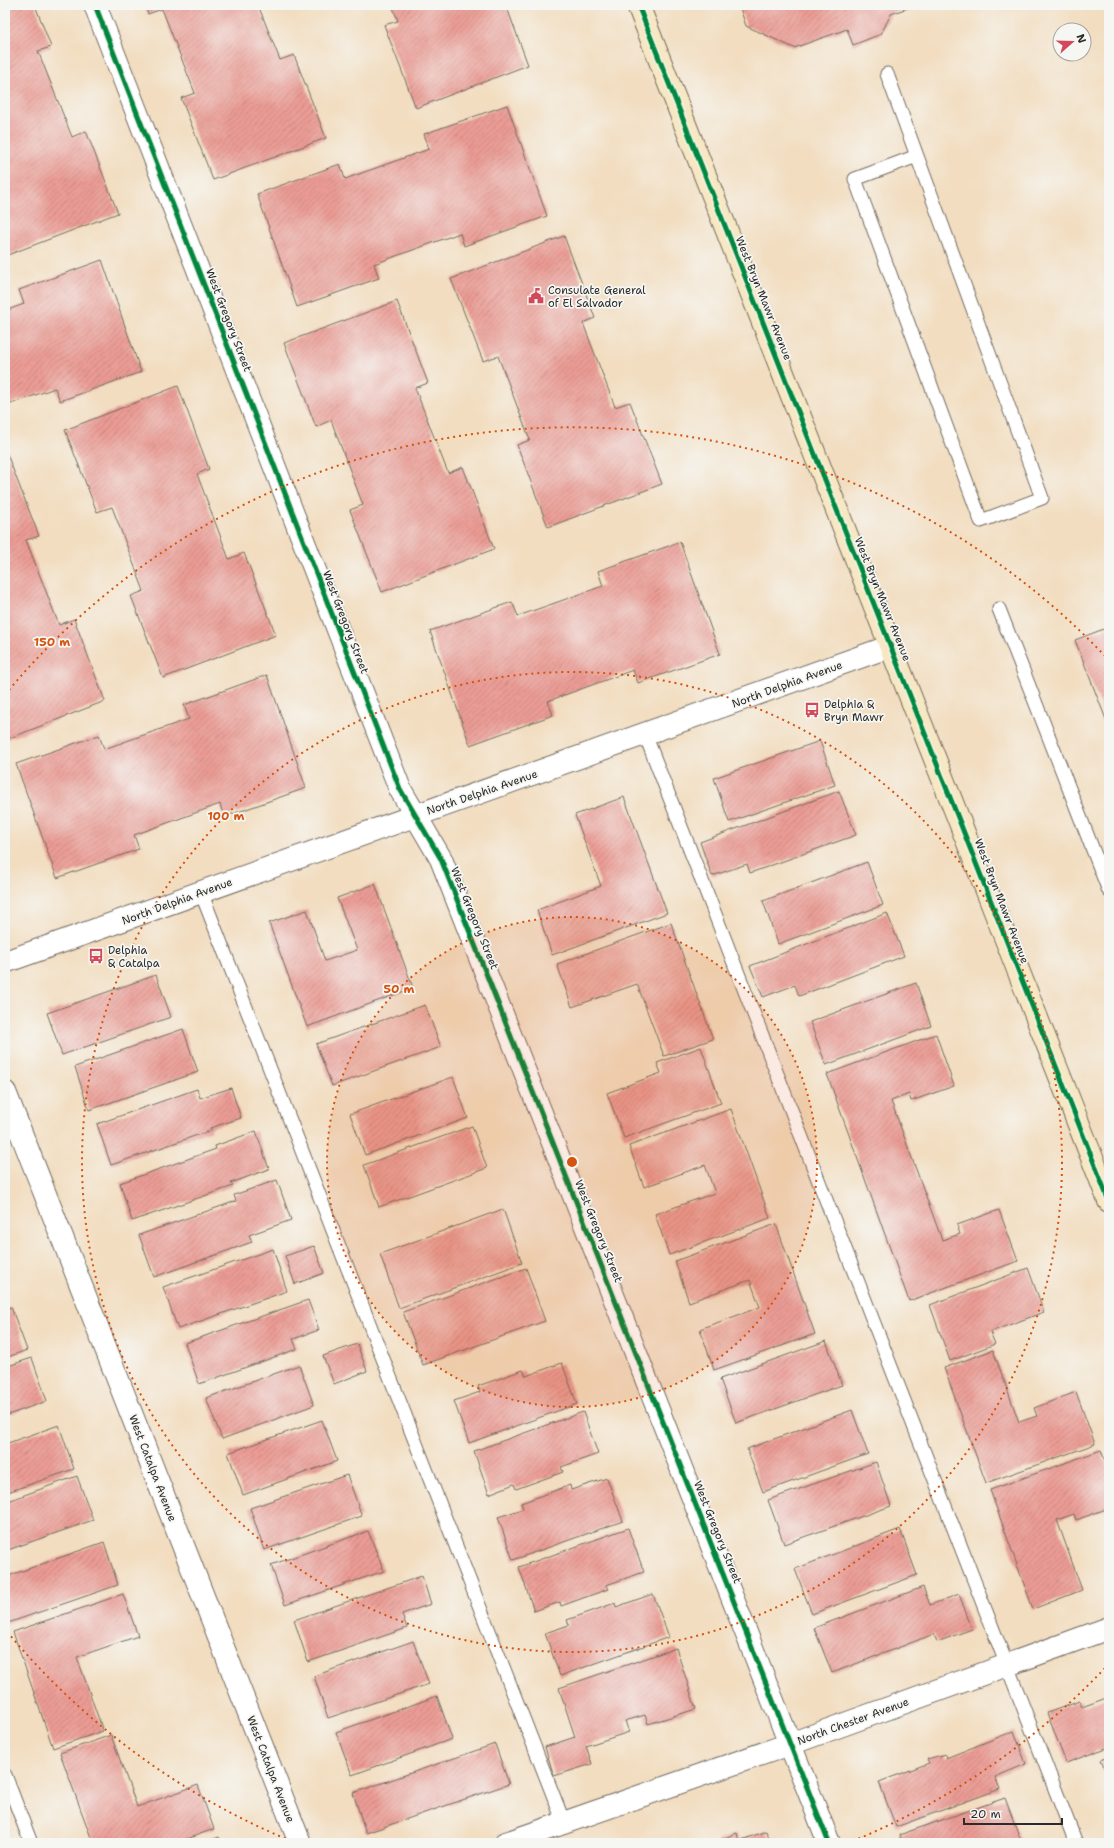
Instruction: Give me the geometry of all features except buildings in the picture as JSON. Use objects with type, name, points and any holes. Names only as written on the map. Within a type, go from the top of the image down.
[{"type":"street","name":"West Gregory Street","points":[[95,5],[400,789],[444,866],[830,1843]]},
{"type":"street","name":"West Bryn Mawr Avenue","points":[[638,5],[1109,1201]]},
{"type":"street","name":"North Delphia Avenue","points":[[5,962],[891,646]]},
{"type":"street","name":"West Catalpa Avenue","points":[[5,1092],[300,1843]]},
{"type":"street","name":"North Chester Avenue","points":[[506,1843],[790,1744],[1109,1628]]},
{"type":"lane","points":[[887,74],[917,156],[1042,498],[981,521],[855,179],[917,156]]},
{"type":"lane","points":[[999,609],[1109,891]]},
{"type":"lane","points":[[645,734],[1076,1843]]},
{"type":"lane","points":[[201,892],[564,1822]]},
{"type":"lane","points":[[5,1775],[31,1843]]},
{"type":"cycle path","points":[[95,5],[400,789],[441,859],[829,1843]]},
{"type":"cycle path","points":[[638,5],[1109,1201]]},
{"type":"place","name":"Consulate General of El Salvador","points":[[536,296]]},
{"type":"place","name":"Delphia & Bryn Mawr","points":[[812,710]]},
{"type":"place","name":"Delphia & Catalpa","points":[[96,956]]}]
